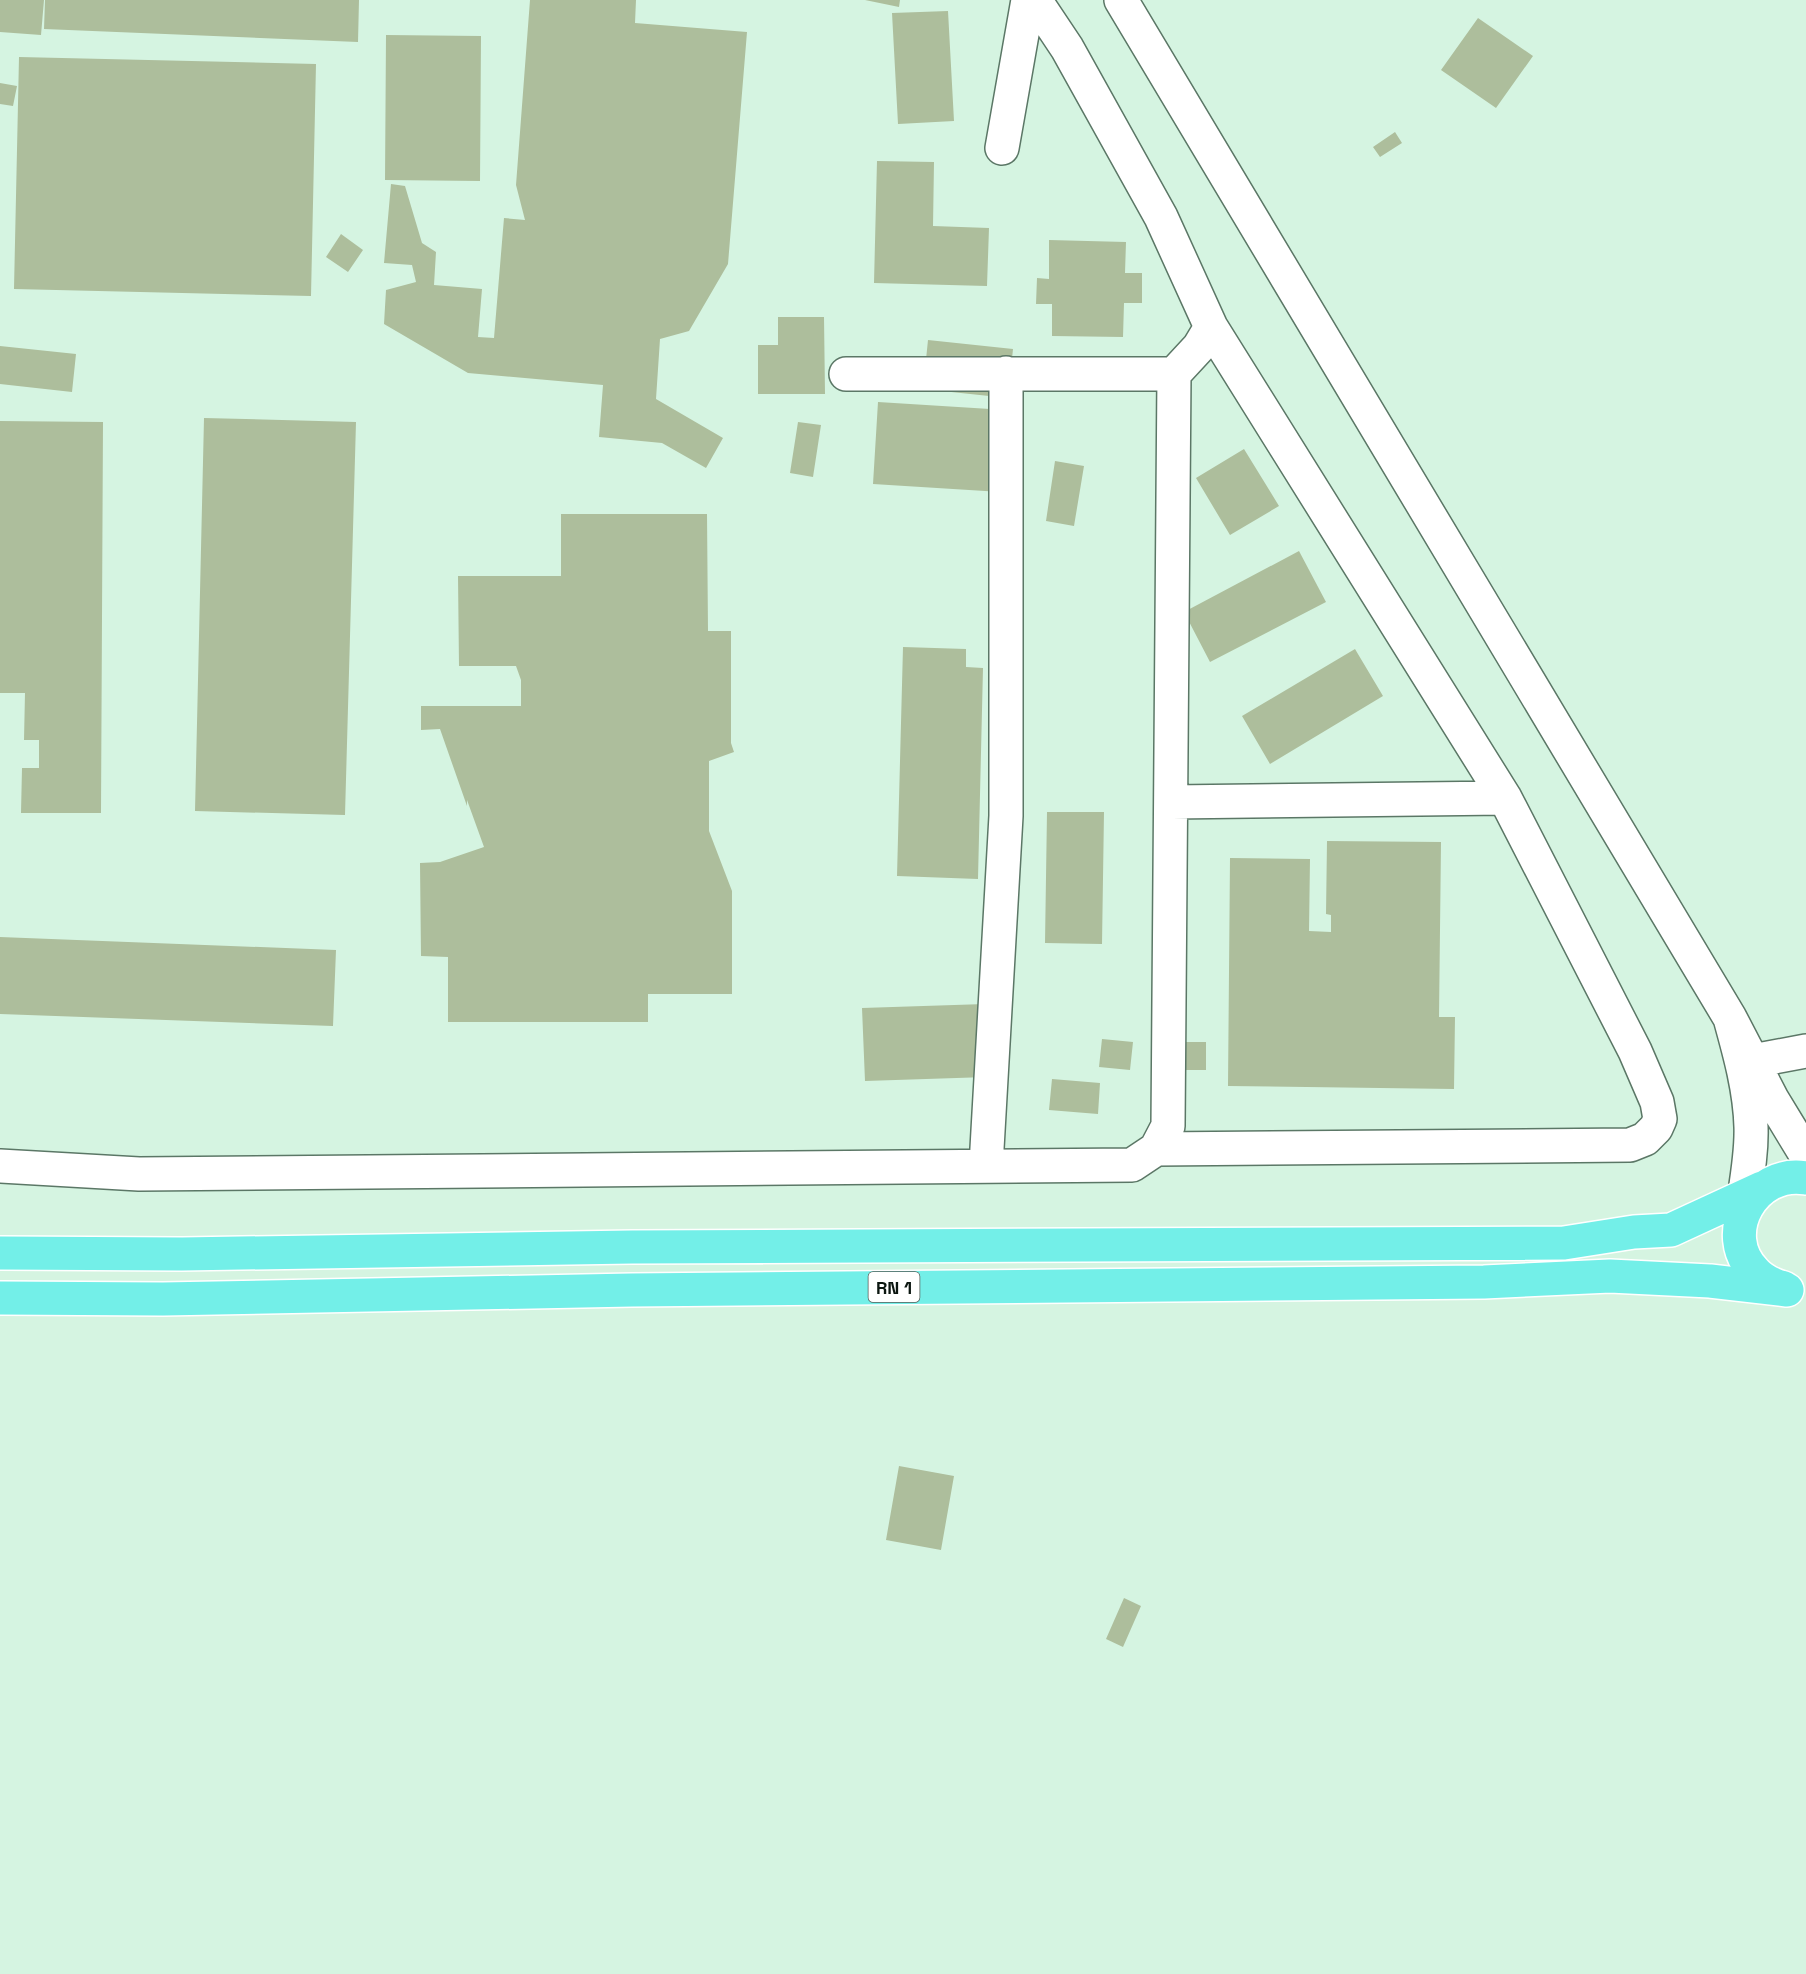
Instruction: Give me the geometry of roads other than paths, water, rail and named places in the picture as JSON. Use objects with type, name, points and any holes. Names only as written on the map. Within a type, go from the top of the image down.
[{"type":"main road","points":[[1797,1289],[1770,1283],[1754,1272],[1744,1256],[1739,1237],[1749,1201],[1779,1179],[1806,1178]]},
{"type":"main road","name":"RN 1","points":[[0,1253],[182,1254],[644,1246],[1564,1243],[1671,1230],[1749,1201]]},
{"type":"main road","name":"RN 1","points":[[0,1298],[163,1299],[632,1290],[1484,1282],[1610,1276],[1710,1281],[1797,1289]]},
{"type":"street","points":[[1002,148],[1028,0]]},
{"type":"street","points":[[1035,0],[1067,48],[1161,217],[1211,327],[1505,798],[1635,1051],[1657,1102],[1660,1119],[1656,1128],[1645,1139],[1630,1145],[1156,1149]]},
{"type":"street","points":[[1121,0],[1730,1018],[1747,1062],[1806,1155]]},
{"type":"street","points":[[0,1166],[139,1174],[1132,1165],[1156,1149],[1168,1126],[1174,374],[1199,347],[1211,327]]},
{"type":"street","points":[[986,1166],[1006,816],[1006,373]]},
{"type":"street","points":[[846,374],[1174,374]]},
{"type":"street","points":[[1172,802],[1505,798]]},
{"type":"street","points":[[1747,1062],[1806,1051]]},
{"type":"street","points":[[1747,1062],[1751,1129],[1749,1201]]}]
